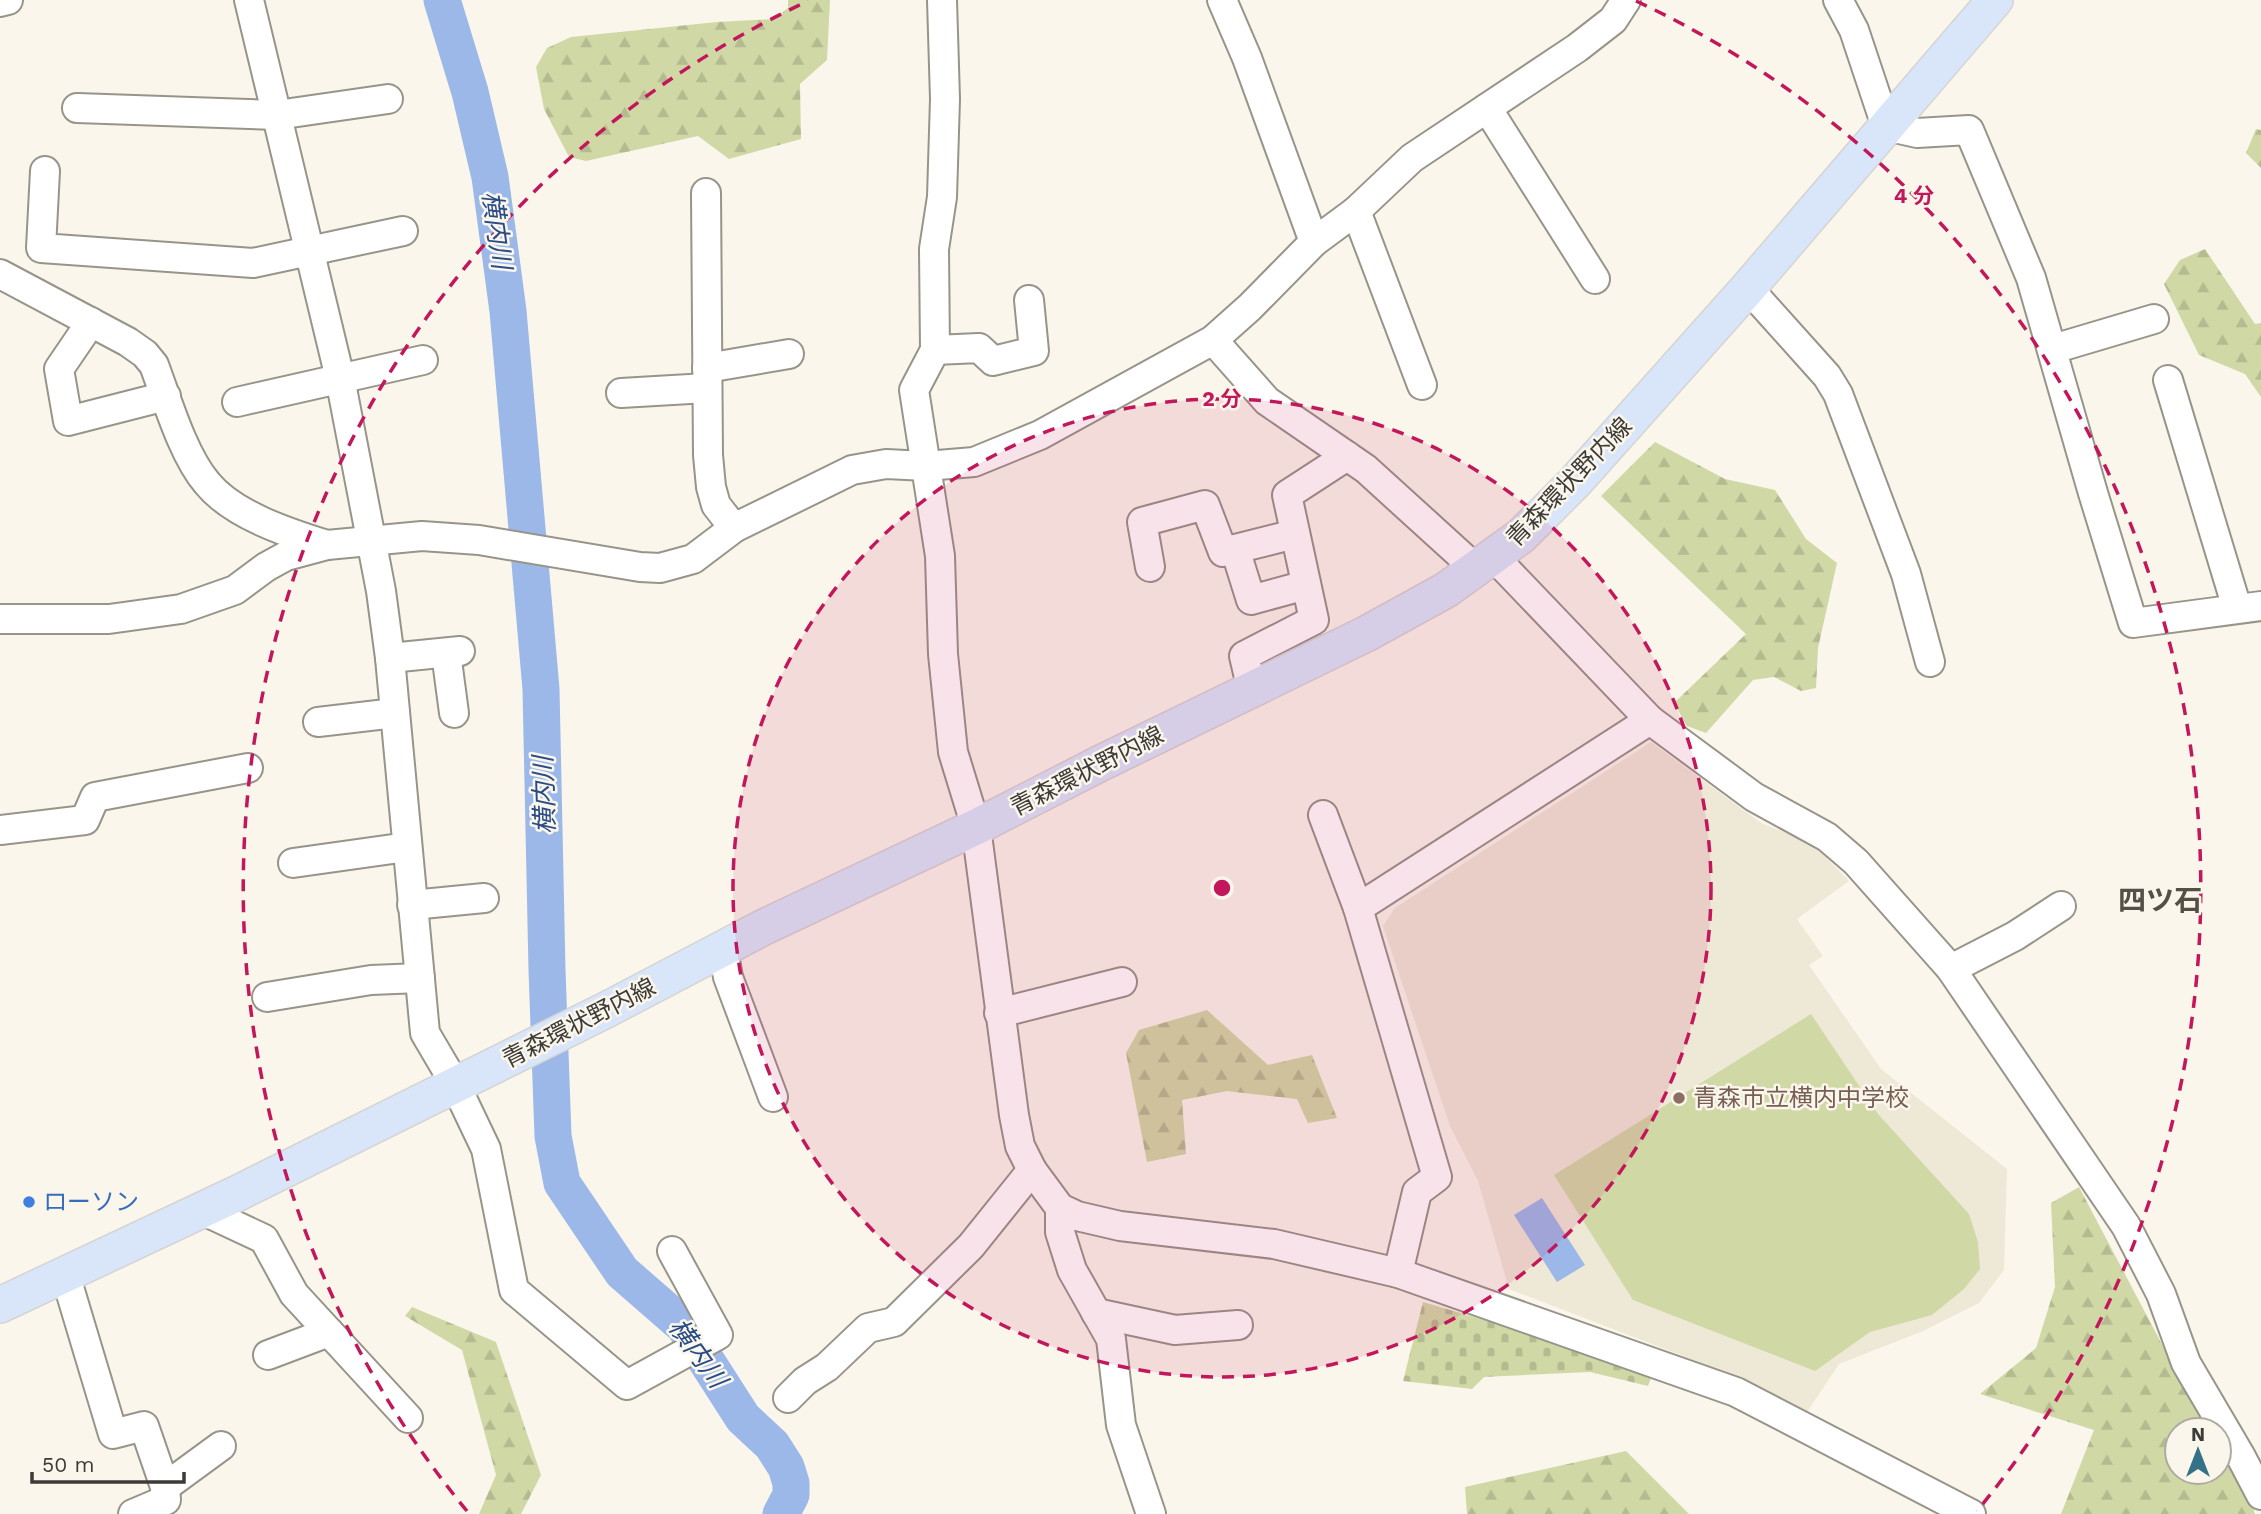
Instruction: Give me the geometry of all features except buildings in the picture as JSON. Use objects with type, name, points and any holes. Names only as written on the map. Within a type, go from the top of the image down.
[{"type":"main road","name":"青森環状野内線","points":[[0,1305],[202,1210],[606,1010],[832,894],[976,827],[1252,690],[1406,613],[1446,590],[1521,536],[1574,483],[1748,288],[1995,0]]},
{"type":"street","points":[[0,2],[8,0]]},
{"type":"street","points":[[249,0],[340,378],[372,542],[390,658],[425,1033],[455,1084],[486,1149],[514,1290],[627,1385],[718,1335],[672,1251]]},
{"type":"street","points":[[942,0],[945,99],[942,197],[934,249],[935,350],[914,390],[940,556],[943,654],[953,752],[976,827],[999,1013],[1020,1146],[1032,1170],[1059,1208],[1077,1216],[1120,1226],[1273,1244],[1398,1273],[1736,1392],[1971,1514]]},
{"type":"street","points":[[1222,0],[1247,58],[1314,242]]},
{"type":"street","points":[[0,619],[109,619],[181,609],[235,590],[286,556],[327,545],[422,536],[479,540],[660,568],[693,559],[734,528],[852,470],[886,464],[926,466],[974,462],[1040,435],[1213,340],[1314,242],[1356,211],[1412,158],[1534,78],[1613,20],[1626,0]]},
{"type":"street","points":[[1838,0],[1854,30],[1886,126],[1917,132],[1969,130],[2031,278],[2133,623],[2249,607],[2168,380]]},
{"type":"street","points":[[77,108],[277,115],[388,99]]},
{"type":"street","points":[[1487,108],[1595,279]]},
{"type":"street","points":[[45,171],[41,248],[253,263],[403,231]]},
{"type":"street","points":[[706,193],[708,455],[711,488],[716,505],[734,528]]},
{"type":"street","points":[[1356,211],[1422,385]]},
{"type":"street","points":[[0,274],[145,354],[154,365],[191,457],[208,484],[234,505],[265,522],[327,545]]},
{"type":"street","points":[[1748,288],[1827,376],[1838,394],[1906,574],[1930,662]]},
{"type":"street","points":[[935,350],[979,348],[993,361],[1034,351],[1029,300]]},
{"type":"street","points":[[2053,349],[2154,319]]},
{"type":"street","points":[[91,322],[59,369],[68,421],[166,396]]},
{"type":"street","points":[[1213,340],[1267,401],[1366,469],[1485,563],[1650,720],[1754,797],[1827,837],[1856,862],[1951,969],[2126,1226],[2161,1294],[2186,1363],[2261,1495]]},
{"type":"street","points":[[621,393],[707,378],[789,354]]},
{"type":"street","points":[[237,402],[423,360]]},
{"type":"street","points":[[1252,690],[1244,656],[1314,620],[1287,495],[1347,456]]},
{"type":"street","points":[[1150,567],[1142,522],[1205,505],[1223,552],[1295,534]]},
{"type":"street","points":[[1235,549],[1251,600],[1306,585]]},
{"type":"street","points":[[390,658],[453,652],[454,713]]},
{"type":"street","points":[[318,722],[395,713]]},
{"type":"street","points":[[1359,908],[1650,720]]},
{"type":"street","points":[[0,830],[85,820],[95,797],[248,768]]},
{"type":"street","points":[[1323,815],[1359,908],[1437,1177],[1417,1192],[1398,1273]]},
{"type":"street","points":[[293,863],[407,848]]},
{"type":"street","points":[[412,905],[484,898]]},
{"type":"street","points":[[1951,969],[2015,936],[2061,906]]},
{"type":"street","points":[[723,949],[728,977],[773,1097]]},
{"type":"street","points":[[267,997],[371,980],[420,978]]},
{"type":"street","points":[[999,1013],[1122,982]]},
{"type":"street","points":[[788,1398],[869,1328],[894,1322],[995,1220],[1032,1170]]},
{"type":"street","points":[[1059,1208],[1060,1232],[1072,1270],[1111,1339],[1121,1425],[1151,1514]]},
{"type":"street","points":[[202,1210],[264,1239],[294,1294],[408,1418]]},
{"type":"street","points":[[65,1274],[113,1434],[144,1426],[161,1474],[166,1500],[133,1514]]},
{"type":"street","points":[[1096,1313],[1175,1330],[1238,1325]]},
{"type":"street","points":[[268,1355],[329,1332]]},
{"type":"street","points":[[161,1474],[221,1446]]},
{"type":"shaded area","name":"青森市立横内中学校","points":[[1651,742],[1761,823],[1812,843],[1849,881],[1797,919],[1823,956],[1809,965],[1881,1069],[2007,1169],[2004,1270],[1979,1303],[1923,1331],[1839,1364],[1807,1412],[1683,1356],[1509,1289],[1478,1181],[1450,1126],[1383,926],[1395,908]]},
{"type":"green space","points":[[788,0],[830,0],[827,60],[800,84],[801,139],[729,159],[698,136],[586,161],[569,157],[544,109],[536,67],[547,48],[571,37],[774,19],[788,8]]},
{"type":"green space","points":[[2256,129],[2261,130],[2261,168],[2246,153]]},
{"type":"green space","points":[[2205,249],[2255,324],[2261,323],[2261,397],[2245,374],[2199,355],[2164,284],[2180,260]]},
{"type":"green space","points":[[1655,442],[1725,479],[1775,490],[1806,539],[1837,563],[1818,648],[1816,688],[1801,691],[1774,677],[1753,680],[1706,733],[1687,726],[1674,703],[1746,634],[1601,496]]},
{"type":"green space","points":[[1207,1010],[1268,1065],[1312,1055],[1337,1118],[1308,1123],[1297,1099],[1227,1091],[1182,1100],[1186,1154],[1147,1162],[1126,1053],[1139,1030]]},
{"type":"green space","points":[[1811,1014],[1878,1114],[1969,1214],[1978,1242],[1980,1269],[1964,1289],[1932,1315],[1870,1332],[1815,1371],[1633,1300],[1554,1175]]},
{"type":"green space","points":[[2079,1187],[2167,1354],[2205,1416],[2163,1416],[2163,1486],[2233,1486],[2233,1461],[2244,1479],[2255,1514],[2061,1514],[2094,1430],[1980,1394],[2036,1348],[2055,1287],[2051,1203]]},
{"type":"green space","points":[[1423,1302],[1654,1370],[1648,1386],[1590,1372],[1484,1377],[1472,1389],[1403,1381]]},
{"type":"green space","points":[[412,1307],[496,1342],[541,1475],[521,1514],[479,1514],[496,1475],[462,1350],[405,1316]]},
{"type":"green space","points":[[1626,1451],[1689,1514],[1467,1514],[1465,1487]]},
{"type":"water","points":[[1542,1198],[1585,1265],[1557,1282],[1514,1215]]},
{"type":"waterway","name":"横内川","points":[[442,0],[470,92],[490,177],[508,311],[541,689],[553,1136],[562,1183],[622,1272],[684,1326],[743,1418],[772,1445],[786,1467],[791,1483],[791,1495],[781,1514]]},
{"type":"place","name":"青森市立横内中学校","points":[[1679,1098]]},
{"type":"place","name":"ローソン","points":[[29,1202]]},
{"type":"district","name":"四ツ石","points":[[2160,900]]}]
